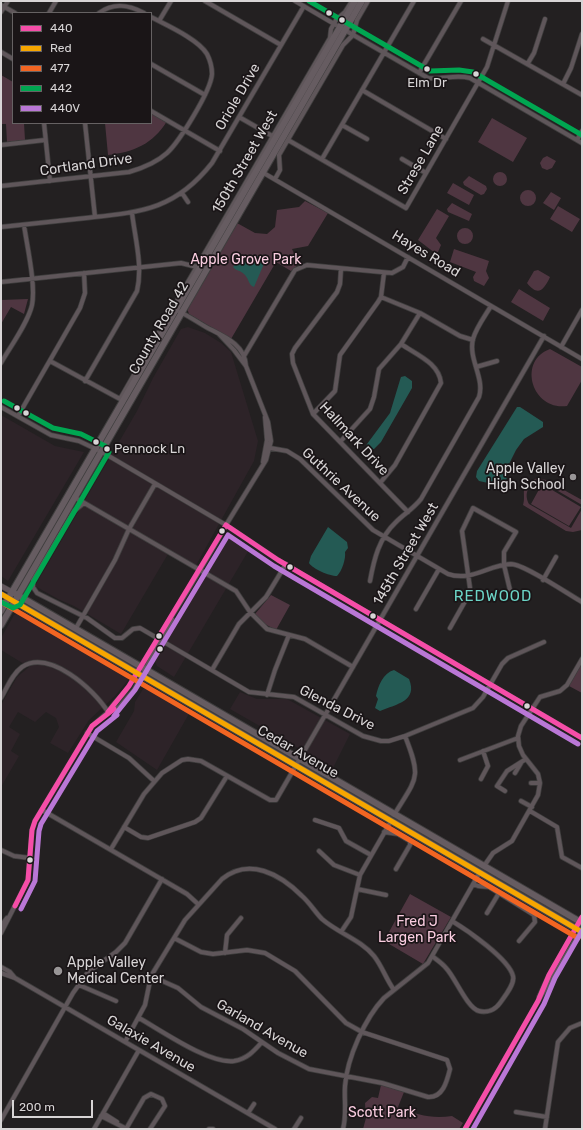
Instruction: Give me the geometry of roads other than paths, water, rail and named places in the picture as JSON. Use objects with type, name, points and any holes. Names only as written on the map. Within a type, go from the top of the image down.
[{"type":"highway","name":"County Road 42","points":[[15,594],[260,171],[355,1]]},
{"type":"highway","name":"County Road 42","points":[[260,171],[274,137],[340,27],[362,1]]},
{"type":"highway","name":"County Road 42","points":[[1,611],[15,594],[74,497],[99,451]]},
{"type":"highway","name":"Cedar Avenue","points":[[15,594],[76,628],[297,765],[391,821],[580,930]]},
{"type":"highway","name":"County Road 42","points":[[1,625],[11,600]]},
{"type":"highway","name":"Cedar Avenue","points":[[11,600],[142,670],[581,921]]},
{"type":"highway","points":[[447,853],[476,865],[484,866]]},
{"type":"highway","points":[[480,872],[488,872],[510,881]]},
{"type":"main road","name":"Cedar Avenue","points":[[1,586],[15,594]]},
{"type":"main road","name":"Cedar Avenue","points":[[1,594],[11,600]]},
{"type":"street","points":[[1,12],[3,6],[8,1]]},
{"type":"street","points":[[50,12],[56,1]]},
{"type":"street","points":[[159,21],[171,1]]},
{"type":"street","points":[[205,1],[281,45]]},
{"type":"street","points":[[295,1],[419,73],[436,79],[462,76],[479,83],[582,143]]},
{"type":"street","points":[[340,27],[345,12],[352,1]]},
{"type":"street","name":"150th Street West","points":[[275,179],[280,170],[279,155],[343,45],[353,35],[357,20],[368,1]]},
{"type":"street","points":[[322,159],[414,1]]},
{"type":"street","points":[[419,73],[461,1]]},
{"type":"street","name":"Strese Lane","points":[[288,140],[406,208],[487,67],[508,1]]},
{"type":"street","points":[[101,12],[109,7],[118,5],[134,8],[142,12]]},
{"type":"street","points":[[3,6],[13,12]]},
{"type":"street","name":"Oriole Drive","points":[[1,227],[132,213],[158,206],[182,193],[203,174],[220,151],[304,6]]},
{"type":"street","name":"Cortland Drive","points":[[1,186],[129,172],[147,166],[167,153],[184,130],[205,95],[212,74],[211,64],[207,54],[197,43],[152,18]]},
{"type":"street","points":[[528,63],[534,53],[545,19]]},
{"type":"street","points":[[563,84],[571,68],[582,34]]},
{"type":"street","points":[[483,39],[528,63],[582,95]]},
{"type":"street","points":[[1,52],[12,58]]},
{"type":"street","points":[[152,65],[205,95]]},
{"type":"street","points":[[362,90],[446,138]]},
{"type":"street","points":[[152,112],[220,151]]},
{"type":"street","points":[[239,117],[274,137]]},
{"type":"street","points":[[44,124],[50,181]]},
{"type":"street","points":[[85,124],[94,217]]},
{"type":"street","points":[[342,124],[367,139]]},
{"type":"street","points":[[577,140],[582,131]]},
{"type":"street","name":"150th Street West","points":[[179,312],[174,306],[274,137]]},
{"type":"street","points":[[1,145],[45,140]]},
{"type":"street","points":[[402,159],[426,173]]},
{"type":"street","name":"Hayes Road","points":[[260,171],[408,256],[582,359]]},
{"type":"street","points":[[182,193],[188,202]]},
{"type":"street","points":[[85,381],[135,296],[139,280],[132,213]]},
{"type":"street","points":[[1,363],[30,312],[32,299],[31,279],[24,225]]},
{"type":"street","points":[[241,354],[249,345],[295,270],[307,265],[392,273],[398,271],[408,256]]},
{"type":"street","points":[[1,282],[181,263],[197,267]]},
{"type":"street","name":"Hallmark Drive","points":[[341,269],[340,284],[337,292],[292,354],[293,363],[312,414],[408,512]]},
{"type":"street","points":[[18,416],[83,302],[85,294],[84,273]]},
{"type":"street","points":[[312,414],[335,391],[340,355],[381,297],[384,273]]},
{"type":"street","points":[[381,297],[420,313],[460,336],[473,340]]},
{"type":"street","points":[[370,581],[374,557],[385,537],[395,523],[421,499],[479,397],[481,387],[472,350],[473,340],[491,306]]},
{"type":"street","points":[[561,347],[582,310]]},
{"type":"street","points":[[142,670],[161,642],[173,617],[200,570],[263,462],[266,460],[270,448],[271,433],[238,348],[229,339],[179,312]]},
{"type":"street","points":[[340,442],[370,409],[374,397],[379,369],[401,344],[420,313]]},
{"type":"street","points":[[50,360],[85,381],[120,399],[158,333]]},
{"type":"street","points":[[218,334],[241,354]]},
{"type":"street","name":"145th Street West","points":[[227,776],[273,801],[277,798],[544,336]]},
{"type":"street","points":[[380,483],[395,465],[440,383],[440,374],[435,368],[401,344]]},
{"type":"street","points":[[238,348],[249,345]]},
{"type":"street","points":[[476,366],[497,361]]},
{"type":"street","points":[[1,407],[51,435],[79,441],[99,451],[226,525],[323,587],[582,738]]},
{"type":"street","points":[[263,462],[267,440],[265,417]]},
{"type":"street","name":"Guthrie Avenue","points":[[270,448],[287,451],[300,459],[366,525],[439,569],[454,576],[468,576],[504,565],[518,566],[582,602]]},
{"type":"street","points":[[76,628],[85,617],[115,560],[129,529],[155,484]]},
{"type":"street","points":[[74,497],[236,591],[250,612],[267,629],[305,639],[353,667]]},
{"type":"street","points":[[84,502],[74,511],[33,580],[33,587],[37,593],[62,608],[85,617]]},
{"type":"street","points":[[450,628],[468,596],[470,588],[462,532],[473,508],[516,532],[504,552],[504,565],[510,590]]},
{"type":"street","points":[[543,580],[556,557]]},
{"type":"street","points":[[212,670],[239,624],[266,597],[286,564]]},
{"type":"street","points":[[416,609],[439,569]]},
{"type":"street","name":"Glenda Drive","points":[[85,617],[115,638],[123,637],[130,630],[137,628],[249,692],[294,697],[373,740],[389,741],[405,736],[472,708],[483,697],[508,658],[544,642]]},
{"type":"street","points":[[1,933],[28,880],[32,830],[42,810],[87,732],[108,712],[119,707],[129,696],[157,639],[173,617]]},
{"type":"street","points":[[267,695],[289,635]]},
{"type":"street","points":[[484,866],[492,853],[512,841],[538,795],[540,783],[538,774],[520,750],[518,738],[521,726],[531,708],[540,697],[560,691],[567,685],[582,659]]},
{"type":"street","points":[[1,698],[14,676],[21,668],[30,663],[49,663],[79,680],[90,689],[108,712]]},
{"type":"street","points":[[87,732],[129,758],[154,781]]},
{"type":"street","points":[[394,815],[412,785],[416,774],[415,762],[405,736]]},
{"type":"street","points":[[460,760],[518,738]]},
{"type":"street","points":[[481,778],[488,766],[483,751]]},
{"type":"street","points":[[111,849],[124,827],[144,794],[154,781],[175,763],[182,760],[193,759],[201,761],[227,776],[205,813],[195,822],[148,838],[141,837],[124,827]]},
{"type":"street","points":[[505,791],[497,786],[504,774],[526,759]]},
{"type":"street","points":[[515,773],[522,762]]},
{"type":"street","points":[[531,783],[540,783]]},
{"type":"street","points":[[521,801],[557,827],[562,857],[582,868]]},
{"type":"street","points":[[42,810],[187,894],[198,904]]},
{"type":"street","points":[[315,820],[339,828],[346,841],[371,854]]},
{"type":"street","points":[[342,932],[351,916],[360,875],[391,821]]},
{"type":"street","points":[[384,832],[398,834],[410,841],[410,845],[396,869]]},
{"type":"street","points":[[1,850],[14,856],[30,858]]},
{"type":"street","points":[[319,851],[334,865],[360,875]]},
{"type":"street","points":[[125,1042],[145,1005],[151,976],[185,920],[198,904],[229,873],[242,868],[256,868],[267,872],[294,888],[322,919],[373,955],[394,990]]},
{"type":"street","points":[[343,1129],[346,1113],[346,1076],[350,1061],[362,1032],[378,1004],[423,968],[432,956],[480,872]]},
{"type":"street","points":[[1,1120],[79,985],[88,972],[116,952],[125,943],[162,879]]},
{"type":"street","points":[[474,884],[489,887],[529,910],[536,918],[535,922],[519,941]]},
{"type":"street","points":[[357,889],[386,895]]},
{"type":"street","points":[[487,913],[499,893]]},
{"type":"street","points":[[1,926],[15,906]]},
{"type":"street","points":[[225,953],[227,935],[241,918]]},
{"type":"street","points":[[432,956],[447,968],[474,1009],[488,1012],[496,1008],[513,980],[509,967],[478,938],[452,921]]},
{"type":"street","points":[[465,1129],[538,1001],[547,978],[580,930],[581,921]]},
{"type":"street","points":[[174,938],[202,952],[213,954],[256,950],[285,964],[305,979],[346,1023],[362,1032]]},
{"type":"street","name":"Galaxie Avenue","points":[[1,967],[10,972],[15,978]]},
{"type":"street","name":"Galaxie Avenue","points":[[1,973],[15,978],[275,1129]]},
{"type":"street","name":"Garland Avenue","points":[[151,976],[178,988],[201,1007],[243,1028],[278,1054],[309,1069],[382,1082],[433,1098],[441,1092],[449,1073],[449,1064],[443,1058],[362,1032]]},
{"type":"street","points":[[79,985],[116,1001]]},
{"type":"street","points":[[139,1018],[188,1046],[224,1060],[235,1061],[245,1058],[262,1042]]},
{"type":"street","points":[[545,1129],[558,1042],[570,1028],[582,1023]]},
{"type":"street","points":[[94,1129],[140,1050]]},
{"type":"street","points":[[102,1115],[126,1129],[144,1098],[151,1094],[162,1099],[165,1106],[150,1129]]},
{"type":"street","points":[[248,1113],[254,1104]]},
{"type":"street","points":[[516,1112],[547,1116]]},
{"type":"street","points":[[294,1129],[301,1118]]},
{"type":"place","name":"Elm Dr","points":[[427,69]]},
{"type":"place","name":"Pennock Ln","points":[[107,449]]},
{"type":"place","name":"Apple Valley High School","points":[[573,477]]},
{"type":"place","name":"Apple Valley Medical Center","points":[[58,971]]},
{"type":"district","name":"REDWOOD","points":[[493,597]]},
{"type":"park label","name":"Apple Grove Park","points":[[246,260]]},
{"type":"park label","name":"Fred J Largen Park","points":[[417,930]]},
{"type":"park label","name":"Scott Park","points":[[382,1113]]}]
